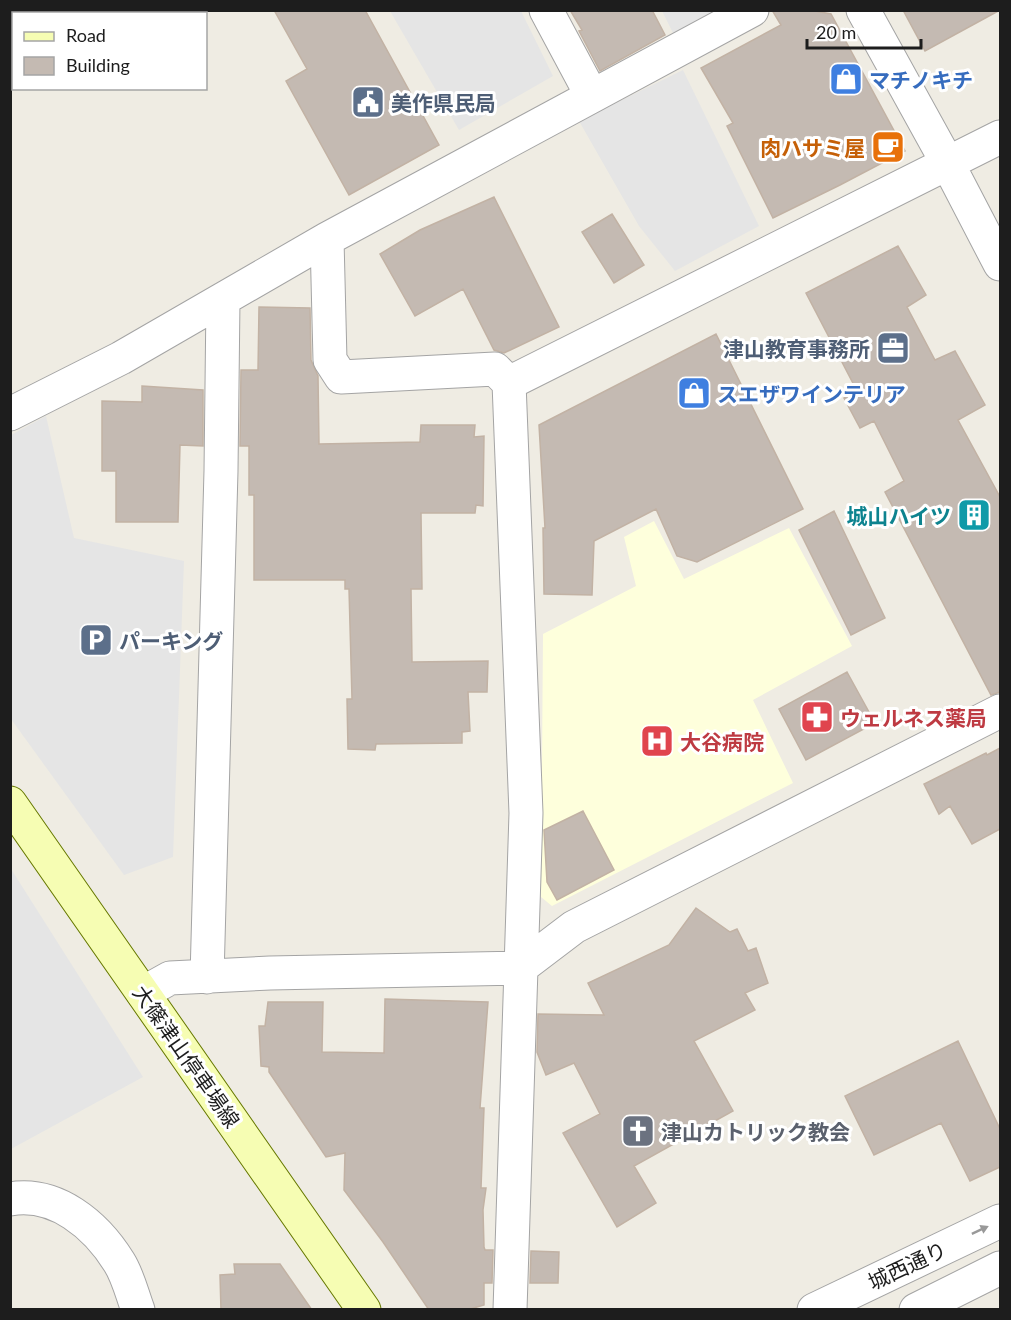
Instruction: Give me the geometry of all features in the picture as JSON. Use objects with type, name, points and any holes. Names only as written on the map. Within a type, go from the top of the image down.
[{"type":"main road","name":"大篠津山停車場線","points":[[10,803],[364,1310]]},
{"type":"street","points":[[546,10],[592,96]]},
{"type":"street","points":[[10,414],[120,358],[327,239],[752,10]]},
{"type":"street","points":[[863,10],[1000,264]]},
{"type":"street","points":[[509,383],[1000,137]]},
{"type":"street","points":[[327,239],[330,360],[341,377],[495,369],[509,383],[526,813],[510,1310]]},
{"type":"street","points":[[207,977],[221,471],[223,300]]},
{"type":"street","points":[[143,993],[170,978],[270,973],[520,968],[574,927],[1000,711]]},
{"type":"street","points":[[10,1199],[27,1196],[54,1202],[77,1216],[100,1236],[120,1263],[138,1310]]},
{"type":"street","name":"城西通り","points":[[814,1310],[1000,1221]]},
{"type":"street","name":"城西通り","points":[[916,1310],[1000,1268]]},
{"type":"shaded area","points":[[390,11],[521,11],[553,76],[459,130]]},
{"type":"shaded area","points":[[662,11],[719,11],[674,35]]},
{"type":"shaded area","points":[[683,70],[759,226],[675,271],[639,226],[579,121]]},
{"type":"shaded area","name":"パーキング","points":[[46,416],[74,538],[184,561],[173,857],[124,875],[11,719],[11,435]]},
{"type":"shaded area","name":"大谷病院","points":[[654,521],[684,579],[789,528],[852,646],[753,700],[793,783],[552,906],[541,897],[543,634],[636,586],[624,537]]},
{"type":"shaded area","points":[[11,869],[143,1077],[10,1149]]},
{"type":"building","points":[[274,10],[365,10],[439,145],[349,195],[286,81],[307,69]]},
{"type":"building","points":[[570,10],[652,10],[665,35],[600,71],[579,31],[582,30]]},
{"type":"building","points":[[772,10],[810,10],[831,14],[905,151],[773,218],[727,126],[733,123],[701,68],[781,25]]},
{"type":"building","points":[[903,10],[1000,10],[925,51]]},
{"type":"building","points":[[494,197],[559,327],[504,353],[494,350],[463,289],[415,316],[380,254],[420,230]]},
{"type":"building","points":[[612,214],[644,265],[614,283],[582,232]]},
{"type":"building","points":[[898,246],[926,295],[907,307],[935,360],[955,351],[985,405],[958,420],[1000,497],[1000,692],[991,695],[885,492],[904,481],[874,421],[860,428],[844,398],[857,391],[806,293]]},
{"type":"building","points":[[259,307],[310,308],[311,360],[318,376],[319,444],[420,442],[421,425],[475,425],[474,437],[484,436],[483,506],[476,505],[475,513],[421,513],[422,589],[411,589],[412,662],[488,661],[487,692],[468,692],[470,731],[462,732],[462,743],[376,744],[375,750],[348,749],[347,699],[352,699],[349,589],[345,589],[345,580],[254,580],[254,495],[249,495],[249,446],[240,446],[241,370],[258,370]]},
{"type":"building","points":[[716,334],[803,509],[697,562],[677,556],[656,509],[594,541],[592,595],[544,594],[543,528],[545,528],[539,425]]},
{"type":"building","points":[[142,386],[203,390],[203,446],[180,445],[178,522],[116,522],[116,471],[102,471],[102,401],[142,402]]},
{"type":"building","points":[[834,511],[885,618],[851,635],[799,530]]},
{"type":"building","points":[[847,672],[875,723],[806,760],[779,709]]},
{"type":"building","points":[[1000,748],[1000,829],[972,844],[950,806],[939,814],[924,784]]},
{"type":"building","points":[[583,811],[614,870],[557,900],[547,882],[544,830]]},
{"type":"building","points":[[696,908],[730,932],[737,929],[748,951],[756,948],[768,983],[745,993],[755,1010],[694,1041],[733,1111],[634,1166],[656,1203],[617,1227],[563,1133],[600,1114],[574,1063],[546,1075],[537,1052],[538,1014],[604,1015],[588,983],[669,945]]},
{"type":"building","points":[[385,999],[488,1002],[480,1108],[484,1108],[481,1188],[486,1188],[483,1210],[484,1247],[485,1250],[493,1250],[492,1283],[484,1283],[484,1305],[467,1310],[429,1310],[344,1190],[345,1153],[326,1157],[269,1072],[269,1067],[261,1066],[259,1026],[265,1026],[268,1002],[323,1002],[322,1052],[384,1053]]},
{"type":"building","points":[[958,1041],[1000,1129],[1000,1167],[970,1181],[941,1123],[874,1155],[845,1096]]},
{"type":"building","points":[[531,1251],[559,1252],[558,1283],[530,1283]]},
{"type":"building","points":[[234,1264],[280,1264],[312,1310],[221,1310],[220,1275],[235,1274]]},
{"type":"place","name":"マチノキチ","points":[[846,79]]},
{"type":"place","name":"美作県民局","points":[[368,102]]},
{"type":"place","name":"肉ハサミ屋","points":[[888,147]]},
{"type":"place","name":"津山教育事務所","points":[[893,348]]},
{"type":"place","name":"スエザワインテリア","points":[[694,393]]},
{"type":"place","name":"城山ハイツ","points":[[974,515]]},
{"type":"place","name":"パーキング","points":[[96,640]]},
{"type":"place","name":"ウェルネス薬局","points":[[817,717]]},
{"type":"place","name":"大谷病院","points":[[657,741]]},
{"type":"place","name":"津山カトリック教会","points":[[638,1131]]}]
